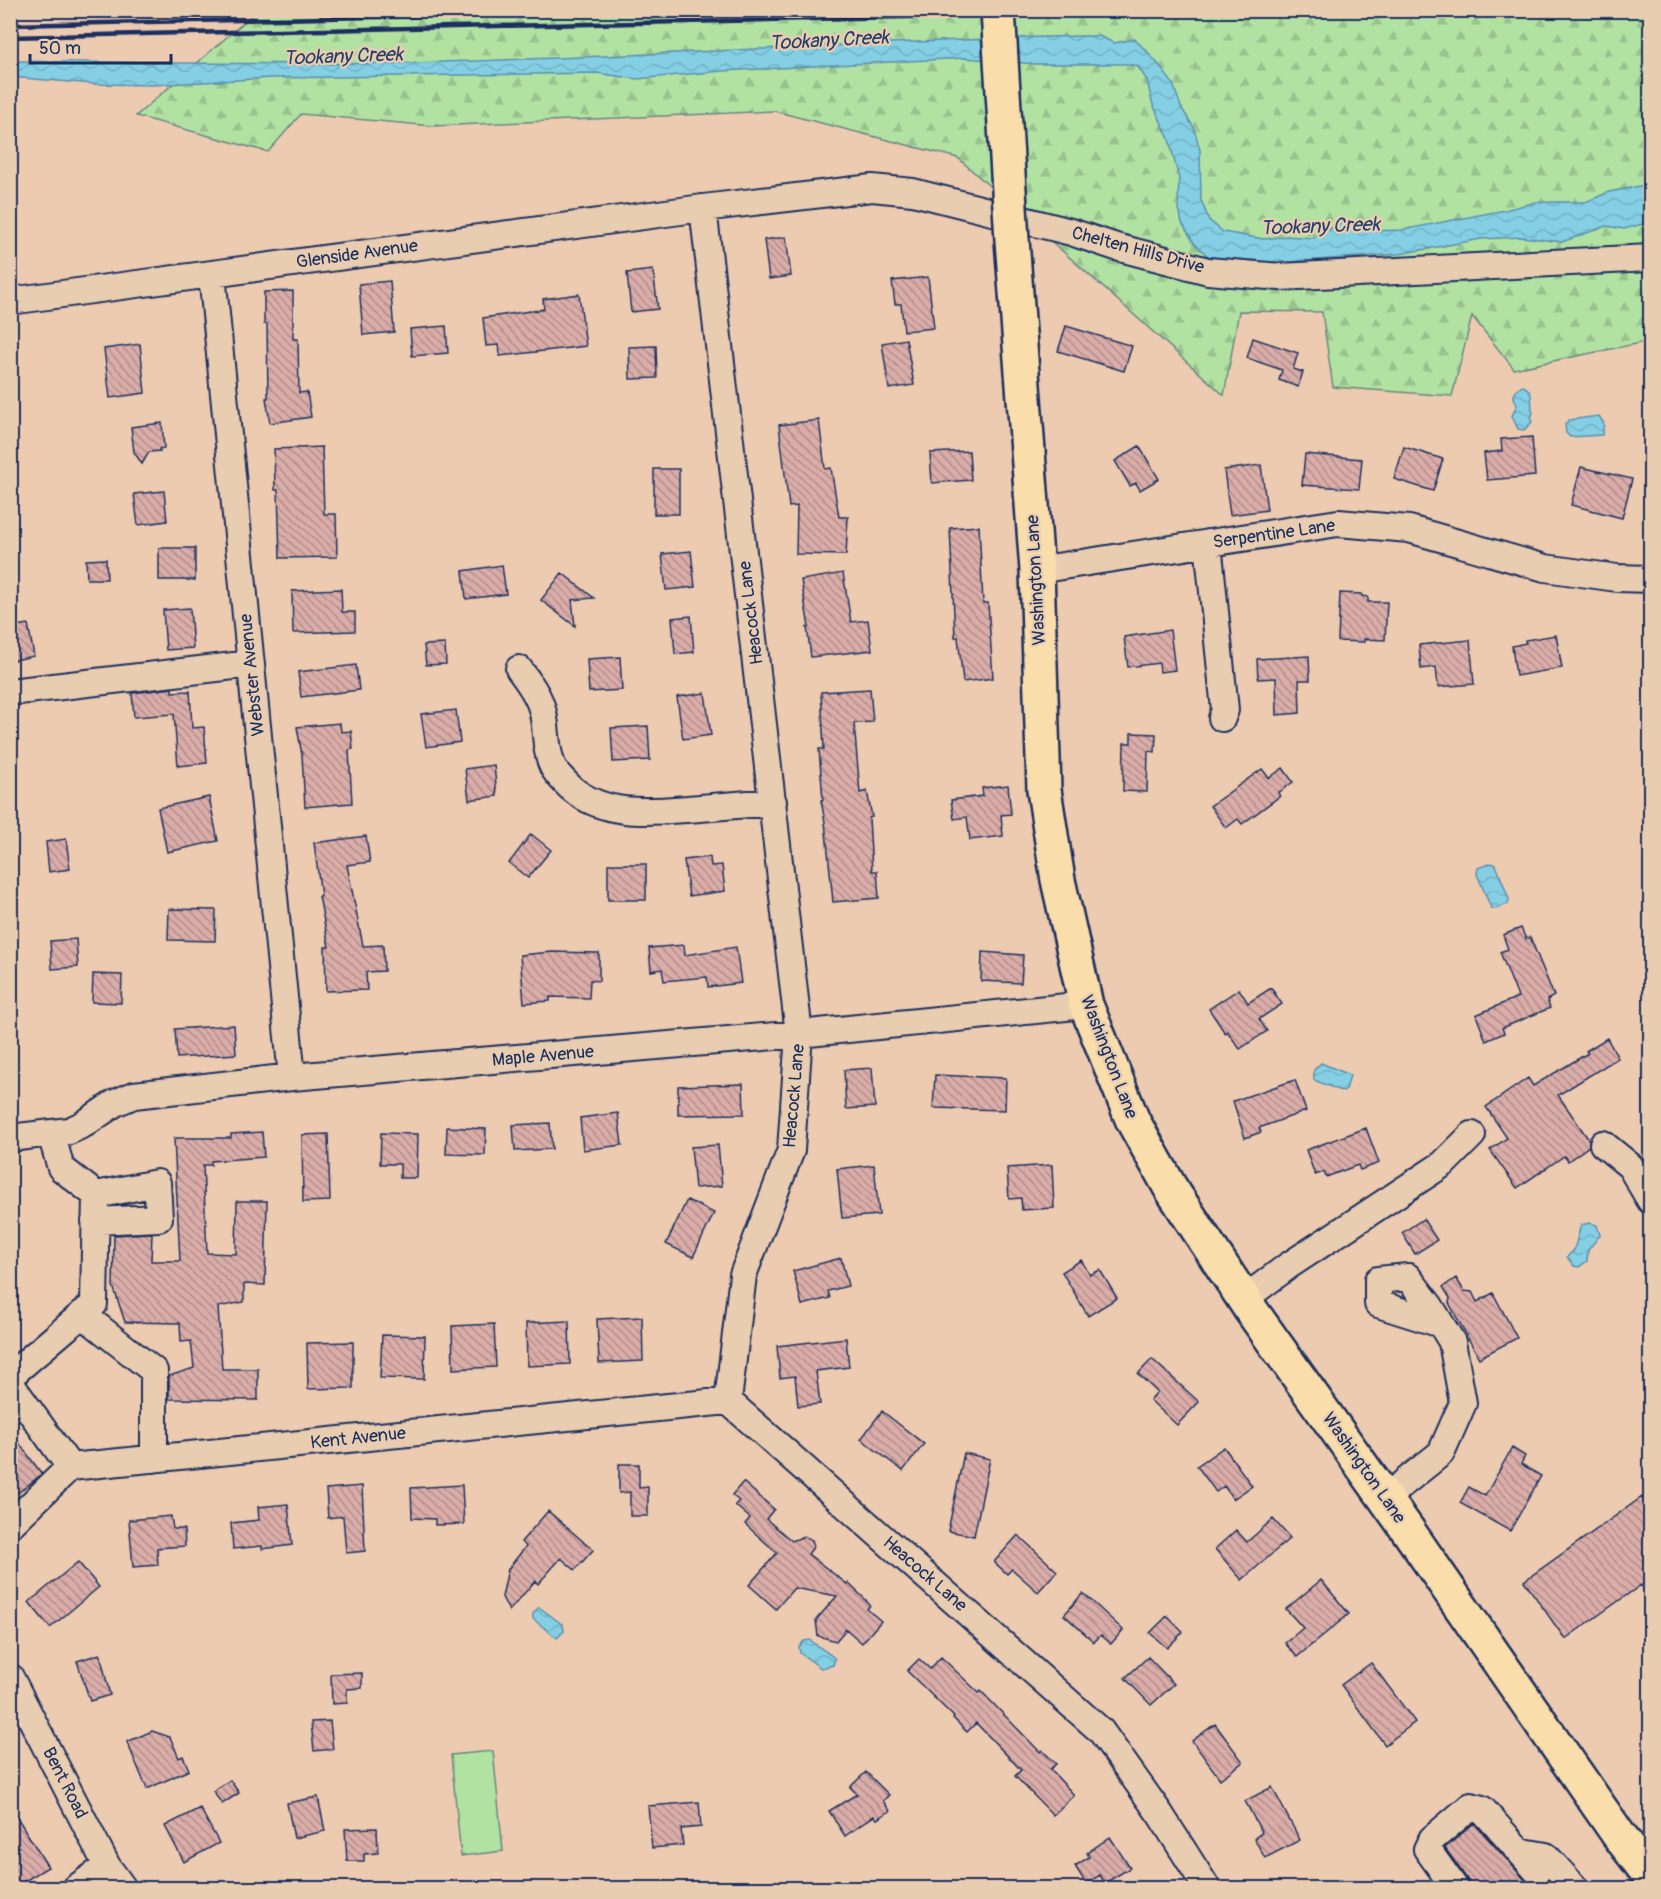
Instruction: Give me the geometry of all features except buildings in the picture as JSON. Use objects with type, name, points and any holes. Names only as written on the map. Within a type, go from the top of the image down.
[{"type":"main road","name":"Washington Lane","points":[[998,10],[1036,570],[1044,790],[1058,880],[1086,1005],[1133,1121],[1170,1187],[1244,1299],[1612,1826],[1650,1876]]},
{"type":"street","name":"Chelten Hills Drive","points":[[703,208],[872,188],[899,190],[1071,232],[1116,247],[1208,271],[1280,277],[1650,258]]},
{"type":"street","name":"Glenside Avenue","points":[[10,301],[703,208]]},
{"type":"street","name":"Heacock Lane","points":[[703,208],[800,1034],[791,1150],[743,1275],[728,1401],[1101,1731],[1160,1814],[1207,1888]]},
{"type":"street","name":"Webster Avenue","points":[[212,274],[291,1077]]},
{"type":"street","name":"Serpentine Lane","points":[[1036,570],[1338,524],[1409,529],[1545,568],[1617,578],[1650,579]]},
{"type":"street","points":[[1208,543],[1225,710],[1222,718]]},
{"type":"street","points":[[10,692],[251,664]]},
{"type":"street","points":[[519,669],[543,710],[553,767],[576,792],[593,801],[611,808],[647,812],[773,802]]},
{"type":"street","name":"Maple Avenue","points":[[10,1138],[69,1131],[84,1124],[115,1103],[134,1095],[291,1077],[800,1034],[1086,1005]]},
{"type":"street","points":[[51,1134],[60,1168],[96,1195],[157,1183],[159,1218],[95,1221]]},
{"type":"street","points":[[1244,1299],[1288,1266],[1443,1164],[1472,1135]]},
{"type":"street","points":[[1603,1144],[1630,1166],[1650,1200]]},
{"type":"street","points":[[10,1376],[94,1304],[96,1195]]},
{"type":"street","points":[[82,1314],[154,1371],[154,1459]]},
{"type":"street","points":[[1385,1498],[1441,1453],[1463,1403],[1452,1342],[1441,1324]]},
{"type":"street","points":[[10,1383],[70,1467],[10,1525]]},
{"type":"street","name":"Kent Avenue","points":[[70,1467],[728,1401]]},
{"type":"street","name":"Bent Road","points":[[10,1677],[107,1866],[123,1888]]},
{"type":"street","points":[[1455,1888],[1427,1849],[1432,1839],[1471,1806],[1482,1809],[1537,1871]]},
{"type":"street","points":[[1520,1851],[1546,1856],[1575,1888]]},
{"type":"street","points":[[76,1888],[107,1866]]},
{"type":"green space","points":[[257,11],[1650,11],[1650,341],[1514,369],[1472,316],[1452,396],[1333,387],[1322,312],[1239,311],[1224,395],[958,158],[774,111],[433,126],[301,114],[268,152],[136,116]]},
{"type":"green space","points":[[493,1751],[503,1851],[461,1856],[451,1755]]},
{"type":"water","points":[[1099,36],[1114,43],[1135,39],[1173,84],[1181,107],[1194,128],[1200,150],[1201,200],[1209,220],[1223,232],[1264,239],[1287,236],[1313,238],[1341,223],[1373,231],[1402,230],[1536,202],[1586,202],[1609,192],[1650,184],[1650,222],[1624,229],[1606,226],[1562,242],[1522,237],[1481,239],[1399,254],[1289,262],[1210,258],[1194,243],[1182,223],[1178,204],[1179,179],[1169,139],[1152,102],[1147,80],[1138,67],[1127,64],[1035,64],[965,58],[722,71],[637,79],[597,73],[271,78],[152,85],[94,84],[11,77],[10,61],[403,63]]},
{"type":"water","points":[[1523,386],[1531,395],[1533,413],[1530,418],[1532,422],[1524,430],[1518,429],[1512,416],[1517,404],[1514,399],[1515,394],[1518,388]]},
{"type":"water","points":[[1599,416],[1604,424],[1602,435],[1570,437],[1566,433],[1565,424],[1569,420]]},
{"type":"water","points":[[1491,863],[1496,865],[1509,899],[1508,904],[1496,909],[1491,908],[1477,874],[1478,868]]},
{"type":"water","points":[[1321,1063],[1350,1075],[1346,1090],[1343,1092],[1314,1080],[1314,1070]]},
{"type":"water","points":[[1590,1223],[1597,1225],[1600,1235],[1588,1250],[1587,1261],[1579,1267],[1574,1266],[1567,1257],[1574,1250],[1581,1225]]},
{"type":"water","points":[[539,1607],[563,1625],[564,1631],[557,1638],[533,1619],[533,1614]]},
{"type":"water","points":[[810,1640],[835,1659],[833,1665],[821,1668],[800,1653],[799,1647],[804,1641]]},
{"type":"tunnel","points":[[1537,1871],[1549,1888]]},
{"type":"railway","points":[[10,25],[685,10]]},
{"type":"railway","points":[[10,37],[1212,10]]},
{"type":"water label","name":"Tookany Creek","points":[[829,40]]},
{"type":"water label","name":"Tookany Creek","points":[[343,56]]},
{"type":"water label","name":"Tookany Creek","points":[[1320,226]]}]
